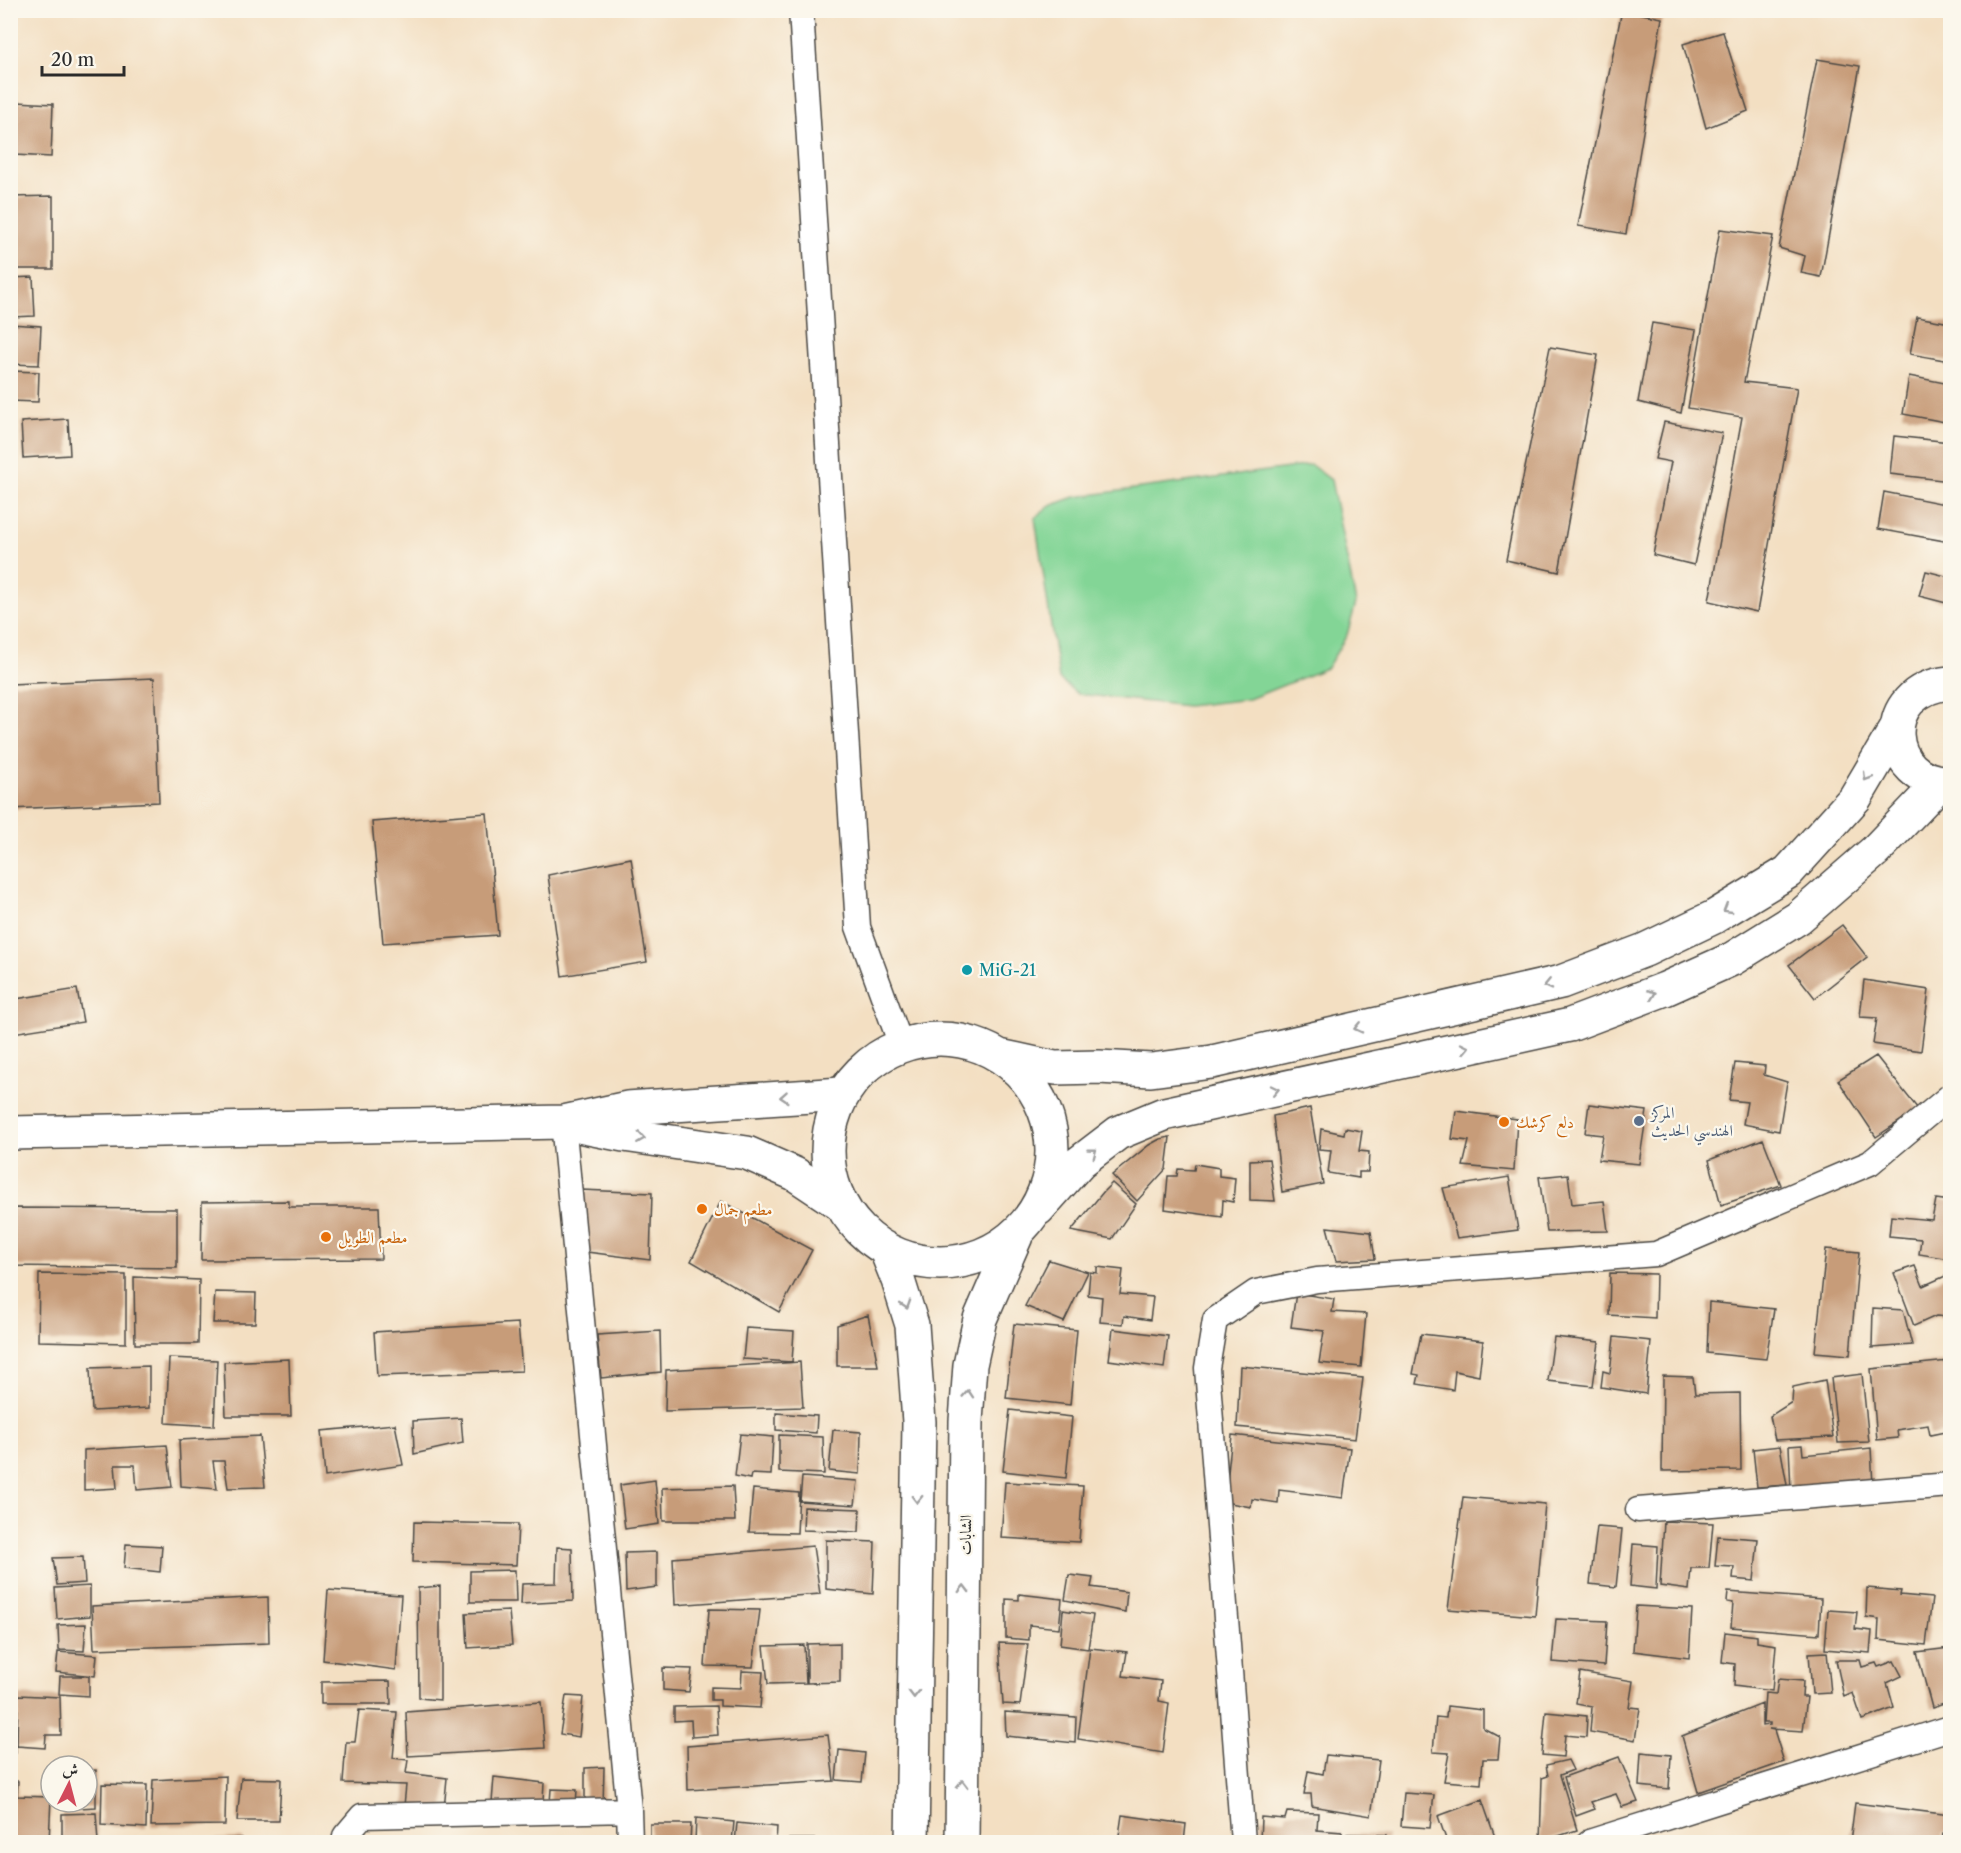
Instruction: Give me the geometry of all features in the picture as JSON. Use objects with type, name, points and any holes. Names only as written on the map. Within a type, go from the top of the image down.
[{"type":"main road","points":[[1946,782],[1875,851],[1798,918],[1732,958],[1665,989],[1570,1025],[1164,1114],[1118,1133],[1080,1162],[1016,1236],[987,1254],[953,1263],[919,1262],[886,1250],[860,1231],[840,1204],[828,1168],[828,1149],[829,1130],[842,1094],[867,1065],[901,1045],[935,1039],[969,1042],[1000,1056],[1056,1068],[1099,1067],[1151,1070],[1223,1059],[1561,982],[1645,950],[1714,917],[1788,872],[1855,798],[1897,727],[1901,712],[1910,699],[1936,684],[1950,683]]},
{"type":"main road","points":[[1897,727],[1898,743],[1903,757],[1913,770],[1926,778],[1946,782]]},
{"type":"main road","points":[[1000,1056],[1027,1079],[1045,1109],[1053,1143],[1051,1177],[1038,1209]]},
{"type":"main road","points":[[10,1133],[563,1122],[627,1108],[842,1094]]},
{"type":"main road","points":[[563,1122],[624,1135],[747,1153],[795,1174],[840,1204]]},
{"type":"main road","name":"الشابات","points":[[962,1842],[966,1421],[970,1365],[980,1319],[1016,1236]]},
{"type":"main road","points":[[886,1250],[912,1325],[919,1422],[912,1842]]},
{"type":"street","points":[[801,10],[858,927],[901,1045]]},
{"type":"street","points":[[1243,1842],[1207,1368],[1215,1320],[1256,1292],[1317,1280],[1656,1254],[1870,1163],[1950,1096]]},
{"type":"street","points":[[563,1122],[629,1810],[630,1842]]},
{"type":"street","points":[[1638,1510],[1950,1485]]},
{"type":"street","points":[[1589,1842],[1950,1728]]},
{"type":"street","points":[[346,1842],[345,1836],[362,1816],[629,1810]]},
{"type":"green space","points":[[1311,465],[1331,480],[1356,603],[1347,635],[1327,668],[1249,699],[1187,706],[1078,694],[1059,679],[1035,518],[1050,506],[1075,497]]},
{"type":"building","points":[[1622,10],[1662,18],[1626,234],[1578,226]]},
{"type":"building","points":[[1723,32],[1748,111],[1706,128],[1683,44]]},
{"type":"building","points":[[1817,59],[1860,66],[1821,277],[1801,273],[1805,256],[1779,248]]},
{"type":"building","points":[[17,102],[53,104],[51,157],[15,155]]},
{"type":"building","points":[[53,196],[53,269],[12,269],[11,197]]},
{"type":"building","points":[[1720,229],[1773,236],[1744,382],[1797,388],[1757,612],[1709,601],[1742,417],[1688,408]]},
{"type":"building","points":[[33,277],[35,316],[10,317],[10,278]]},
{"type":"building","points":[[1917,317],[1950,323],[1950,361],[1910,354]]},
{"type":"building","points":[[1652,323],[1696,330],[1681,413],[1638,402]]},
{"type":"building","points":[[10,324],[41,326],[39,365],[10,364]]},
{"type":"building","points":[[1550,347],[1598,355],[1559,572],[1506,560]]},
{"type":"building","points":[[10,371],[39,372],[38,402],[10,401]]},
{"type":"building","points":[[1909,376],[1950,384],[1950,423],[1903,414]]},
{"type":"building","points":[[68,419],[70,455],[23,458],[21,422]]},
{"type":"building","points":[[1664,422],[1722,433],[1694,565],[1653,555],[1671,462],[1655,459]]},
{"type":"building","points":[[1894,436],[1950,442],[1950,481],[1890,474]]},
{"type":"building","points":[[1884,492],[1950,505],[1950,542],[1878,529]]},
{"type":"building","points":[[1926,571],[1950,577],[1950,604],[1919,596]]},
{"type":"building","points":[[154,678],[159,802],[10,809],[10,684]]},
{"type":"building","points":[[487,813],[498,935],[383,943],[372,822]]},
{"type":"building","points":[[631,858],[647,962],[562,976],[548,875]]},
{"type":"building","points":[[1842,925],[1867,957],[1815,998],[1789,965]]},
{"type":"building","points":[[1864,980],[1929,990],[1921,1051],[1873,1044],[1877,1018],[1860,1017]]},
{"type":"building","points":[[77,989],[83,1022],[13,1033],[10,1000]]},
{"type":"building","points":[[1876,1056],[1918,1109],[1876,1137],[1838,1080]]},
{"type":"building","points":[[1735,1063],[1765,1066],[1764,1075],[1787,1082],[1779,1131],[1743,1124],[1747,1102],[1729,1100]]},
{"type":"building","points":[[1589,1104],[1647,1111],[1639,1164],[1599,1160],[1603,1135],[1585,1133]]},
{"type":"building","points":[[1310,1108],[1323,1184],[1282,1192],[1273,1116]]},
{"type":"building","points":[[1456,1111],[1517,1119],[1514,1171],[1463,1166],[1469,1141],[1452,1139]]},
{"type":"building","points":[[1345,1128],[1362,1131],[1359,1151],[1369,1152],[1368,1172],[1359,1172],[1359,1178],[1328,1173],[1331,1150],[1319,1149],[1321,1129],[1344,1134]]},
{"type":"building","points":[[1170,1137],[1166,1169],[1137,1201],[1112,1175],[1149,1145]]},
{"type":"building","points":[[1763,1139],[1781,1185],[1721,1205],[1709,1160]]},
{"type":"building","points":[[1269,1159],[1275,1201],[1250,1200],[1250,1160]]},
{"type":"building","points":[[1195,1164],[1219,1168],[1219,1176],[1235,1178],[1233,1202],[1223,1200],[1222,1217],[1165,1209],[1168,1176],[1177,1176],[1178,1169],[1194,1170]]},
{"type":"building","points":[[1568,1174],[1572,1204],[1604,1201],[1608,1231],[1547,1232],[1539,1177]]},
{"type":"building","points":[[1509,1177],[1518,1230],[1457,1238],[1443,1188]]},
{"type":"building","points":[[1112,1183],[1136,1204],[1112,1239],[1071,1231],[1104,1191]]},
{"type":"building","points":[[581,1190],[652,1193],[650,1260],[579,1251]]},
{"type":"building","points":[[1936,1199],[1950,1201],[1950,1259],[1919,1254],[1921,1239],[1889,1236],[1891,1216],[1932,1220]]},
{"type":"building","points":[[289,1201],[289,1207],[379,1207],[381,1259],[201,1260],[202,1202]]},
{"type":"building","points":[[721,1201],[812,1250],[779,1312],[691,1261]]},
{"type":"building","points":[[10,1208],[177,1209],[177,1268],[10,1266]]},
{"type":"building","points":[[1327,1227],[1371,1232],[1375,1259],[1336,1261]]},
{"type":"building","points":[[1826,1249],[1859,1252],[1850,1355],[1815,1352]]},
{"type":"building","points":[[1049,1260],[1088,1272],[1064,1322],[1025,1306]]},
{"type":"building","points":[[1915,1266],[1923,1286],[1950,1274],[1950,1317],[1936,1316],[1914,1326],[1894,1273]]},
{"type":"building","points":[[1097,1267],[1123,1270],[1120,1294],[1153,1297],[1150,1320],[1124,1316],[1123,1324],[1100,1322],[1102,1297],[1088,1295],[1090,1272],[1097,1273]]},
{"type":"building","points":[[1610,1273],[1656,1274],[1655,1318],[1609,1315]]},
{"type":"building","points":[[39,1274],[126,1275],[126,1343],[38,1341]]},
{"type":"building","points":[[134,1277],[199,1280],[198,1344],[135,1344]]},
{"type":"building","points":[[215,1292],[256,1293],[255,1323],[213,1323]]},
{"type":"building","points":[[1296,1293],[1334,1299],[1332,1312],[1366,1314],[1361,1367],[1319,1363],[1324,1331],[1291,1327]]},
{"type":"building","points":[[1709,1302],[1774,1309],[1766,1359],[1707,1353]]},
{"type":"building","points":[[1873,1308],[1903,1310],[1912,1345],[1872,1348]]},
{"type":"building","points":[[868,1315],[878,1366],[837,1366],[837,1325]]},
{"type":"building","points":[[518,1323],[522,1371],[377,1376],[374,1332]]},
{"type":"building","points":[[1014,1324],[1077,1330],[1070,1405],[1006,1398]]},
{"type":"building","points":[[746,1328],[794,1331],[792,1362],[743,1359]]},
{"type":"building","points":[[1113,1329],[1168,1336],[1164,1368],[1109,1360]]},
{"type":"building","points":[[660,1331],[661,1372],[601,1378],[597,1335]]},
{"type":"building","points":[[1421,1334],[1483,1341],[1479,1376],[1455,1371],[1453,1390],[1417,1384],[1419,1375],[1413,1374]]},
{"type":"building","points":[[1554,1337],[1599,1342],[1593,1386],[1548,1381]]},
{"type":"building","points":[[1614,1337],[1651,1341],[1646,1394],[1601,1387],[1603,1371],[1610,1373]]},
{"type":"building","points":[[169,1358],[217,1360],[214,1426],[166,1423]]},
{"type":"building","points":[[289,1359],[291,1416],[226,1416],[224,1362]]},
{"type":"building","points":[[1948,1361],[1950,1431],[1930,1435],[1928,1425],[1897,1430],[1898,1438],[1877,1440],[1871,1369]]},
{"type":"building","points":[[800,1362],[803,1407],[665,1411],[666,1370]]},
{"type":"building","points":[[149,1366],[149,1408],[92,1411],[90,1368]]},
{"type":"building","points":[[1240,1366],[1363,1378],[1355,1439],[1237,1427]]},
{"type":"building","points":[[1862,1374],[1869,1442],[1838,1443],[1831,1378]]},
{"type":"building","points":[[1663,1376],[1693,1377],[1695,1394],[1740,1393],[1741,1470],[1662,1471]]},
{"type":"building","points":[[1825,1380],[1833,1437],[1775,1440],[1770,1416],[1792,1402],[1793,1387]]},
{"type":"building","points":[[1010,1410],[1072,1417],[1066,1478],[1003,1471]]},
{"type":"building","points":[[776,1413],[817,1416],[816,1433],[776,1430]]},
{"type":"building","points":[[461,1418],[463,1443],[414,1454],[413,1421]]},
{"type":"building","points":[[395,1424],[403,1465],[325,1477],[321,1431]]},
{"type":"building","points":[[833,1430],[861,1432],[860,1474],[829,1471]]},
{"type":"building","points":[[740,1434],[773,1437],[771,1475],[751,1474],[750,1479],[735,1476]]},
{"type":"building","points":[[779,1435],[823,1437],[824,1474],[779,1472]]},
{"type":"building","points":[[1232,1435],[1350,1448],[1343,1498],[1279,1490],[1278,1503],[1252,1499],[1251,1507],[1225,1502]]},
{"type":"building","points":[[260,1436],[265,1487],[228,1488],[224,1461],[213,1461],[217,1489],[181,1486],[179,1440]]},
{"type":"building","points":[[167,1445],[172,1487],[137,1490],[135,1465],[115,1465],[117,1488],[84,1490],[84,1450]]},
{"type":"building","points":[[1802,1445],[1803,1455],[1871,1448],[1873,1485],[1791,1491],[1789,1446]]},
{"type":"building","points":[[1780,1446],[1787,1485],[1757,1487],[1753,1449]]},
{"type":"building","points":[[802,1477],[858,1481],[855,1505],[800,1501]]},
{"type":"building","points":[[655,1480],[659,1524],[625,1529],[620,1485]]},
{"type":"building","points":[[1005,1482],[1083,1486],[1079,1542],[1001,1538]]},
{"type":"building","points":[[733,1486],[735,1521],[663,1521],[662,1488]]},
{"type":"building","points":[[753,1489],[799,1493],[797,1533],[749,1532]]},
{"type":"building","points":[[1463,1497],[1545,1504],[1535,1616],[1448,1609]]},
{"type":"building","points":[[804,1507],[860,1509],[859,1532],[803,1530]]},
{"type":"building","points":[[1664,1521],[1713,1523],[1709,1568],[1691,1568],[1689,1590],[1660,1586]]},
{"type":"building","points":[[414,1522],[518,1524],[516,1565],[413,1562]]},
{"type":"building","points":[[1597,1527],[1622,1529],[1616,1587],[1590,1584]]},
{"type":"building","points":[[1718,1536],[1758,1539],[1754,1581],[1733,1579],[1734,1567],[1715,1566]]},
{"type":"building","points":[[826,1540],[875,1542],[873,1594],[826,1589]]},
{"type":"building","points":[[126,1544],[162,1546],[160,1572],[124,1568]]},
{"type":"building","points":[[1633,1544],[1658,1546],[1656,1589],[1630,1586]]},
{"type":"building","points":[[813,1546],[820,1594],[675,1605],[673,1558]]},
{"type":"building","points":[[557,1547],[572,1548],[573,1601],[521,1604],[522,1584],[556,1583]]},
{"type":"building","points":[[657,1552],[657,1587],[626,1591],[625,1553]]},
{"type":"building","points":[[83,1557],[85,1583],[57,1585],[53,1558]]},
{"type":"building","points":[[515,1570],[516,1602],[470,1602],[470,1571]]},
{"type":"building","points":[[1069,1575],[1093,1578],[1091,1587],[1127,1592],[1125,1612],[1065,1600]]},
{"type":"building","points":[[90,1586],[90,1616],[57,1619],[55,1588]]},
{"type":"building","points":[[440,1586],[440,1700],[419,1698],[418,1588]]},
{"type":"building","points":[[1867,1588],[1901,1591],[1900,1595],[1932,1598],[1926,1645],[1878,1640],[1879,1619],[1866,1617]]},
{"type":"building","points":[[328,1590],[401,1595],[396,1670],[323,1660]]},
{"type":"building","points":[[1728,1592],[1821,1599],[1819,1634],[1731,1627],[1733,1603],[1727,1602]]},
{"type":"building","points":[[1019,1594],[1062,1599],[1059,1628],[1029,1625],[1029,1640],[1006,1638],[1006,1599],[1019,1600]]},
{"type":"building","points":[[268,1597],[269,1643],[94,1649],[92,1606]]},
{"type":"building","points":[[1636,1606],[1692,1609],[1689,1658],[1633,1651]]},
{"type":"building","points":[[709,1609],[760,1610],[753,1667],[705,1666]]},
{"type":"building","points":[[1063,1610],[1093,1615],[1088,1649],[1060,1645]]},
{"type":"building","points":[[1828,1610],[1857,1612],[1855,1629],[1872,1631],[1870,1653],[1825,1649]]},
{"type":"building","points":[[509,1611],[512,1645],[468,1648],[466,1613]]},
{"type":"building","points":[[1556,1619],[1607,1621],[1604,1666],[1552,1662]]},
{"type":"building","points":[[86,1624],[84,1651],[59,1650],[58,1625]]},
{"type":"building","points":[[1725,1632],[1757,1636],[1757,1642],[1776,1645],[1772,1691],[1734,1686],[1735,1664],[1722,1662]]},
{"type":"building","points":[[840,1643],[840,1682],[807,1683],[807,1644]]},
{"type":"building","points":[[999,1643],[1028,1644],[1020,1705],[1003,1704]]},
{"type":"building","points":[[804,1645],[806,1683],[768,1684],[764,1646]]},
{"type":"building","points":[[1090,1648],[1127,1652],[1123,1676],[1161,1681],[1159,1701],[1169,1703],[1163,1753],[1078,1739]]},
{"type":"building","points":[[1950,1648],[1950,1702],[1932,1708],[1917,1652]]},
{"type":"building","points":[[58,1652],[97,1655],[95,1676],[56,1672]]},
{"type":"building","points":[[1827,1652],[1831,1693],[1812,1694],[1809,1653]]},
{"type":"building","points":[[1836,1660],[1860,1660],[1862,1667],[1876,1663],[1878,1667],[1894,1661],[1902,1676],[1887,1683],[1894,1708],[1862,1720],[1853,1693],[1844,1697]]},
{"type":"building","points":[[663,1668],[692,1669],[689,1692],[663,1690]]},
{"type":"building","points":[[742,1671],[763,1672],[760,1708],[720,1706],[720,1700],[711,1700],[711,1687],[741,1688]]},
{"type":"building","points":[[1580,1672],[1633,1681],[1629,1707],[1640,1708],[1635,1740],[1590,1732],[1592,1707],[1576,1704]]},
{"type":"building","points":[[60,1676],[89,1676],[89,1696],[59,1694]]},
{"type":"building","points":[[1778,1679],[1803,1681],[1802,1697],[1807,1697],[1803,1731],[1769,1729],[1774,1730],[1784,1762],[1698,1792],[1682,1736],[1762,1704],[1762,1726],[1770,1725],[1770,1723],[1763,1723],[1765,1693],[1776,1694]]},
{"type":"building","points":[[390,1681],[391,1704],[321,1704],[321,1682]]},
{"type":"building","points":[[18,1695],[60,1697],[61,1735],[46,1735],[45,1748],[17,1746]]},
{"type":"building","points":[[566,1696],[583,1697],[579,1737],[560,1734]]},
{"type":"building","points":[[10,1702],[12,1702],[16,1753],[10,1753]]},
{"type":"building","points":[[541,1702],[545,1748],[408,1756],[406,1712]]},
{"type":"building","points":[[716,1706],[718,1735],[692,1737],[691,1720],[674,1721],[674,1707]]},
{"type":"building","points":[[1447,1706],[1483,1710],[1483,1728],[1500,1737],[1498,1759],[1483,1759],[1481,1784],[1444,1781],[1449,1753],[1433,1752],[1436,1717],[1446,1718]]},
{"type":"building","points":[[359,1710],[397,1712],[393,1758],[408,1760],[406,1773],[447,1778],[443,1820],[403,1816],[406,1785],[343,1783],[346,1742],[355,1742]]},
{"type":"building","points":[[1005,1712],[1076,1717],[1075,1743],[1006,1736]]},
{"type":"building","points":[[1546,1712],[1587,1716],[1586,1737],[1565,1735],[1563,1757],[1542,1755]]},
{"type":"building","points":[[828,1735],[834,1781],[688,1790],[687,1746]]},
{"type":"building","points":[[839,1750],[865,1753],[862,1782],[836,1780]]},
{"type":"building","points":[[1641,1752],[1671,1755],[1669,1789],[1639,1786]]},
{"type":"building","points":[[1326,1755],[1379,1760],[1371,1816],[1312,1806],[1311,1794],[1304,1794],[1308,1771],[1323,1774]]},
{"type":"building","points":[[1619,1757],[1638,1802],[1622,1807],[1616,1794],[1591,1802],[1595,1809],[1576,1816],[1564,1777]]},
{"type":"building","points":[[1568,1760],[1573,1770],[1560,1775],[1577,1830],[1540,1842],[1542,1778],[1548,1776],[1546,1765]]},
{"type":"building","points":[[604,1767],[603,1806],[585,1806],[585,1768]]},
{"type":"building","points":[[226,1776],[225,1825],[151,1826],[153,1780]]},
{"type":"building","points":[[494,1777],[544,1783],[542,1818],[491,1815]]},
{"type":"building","points":[[241,1778],[281,1779],[279,1821],[237,1821]]},
{"type":"building","points":[[10,1781],[18,1781],[17,1796],[39,1797],[39,1814],[50,1814],[49,1842],[10,1842]]},
{"type":"building","points":[[102,1784],[147,1785],[146,1828],[101,1825]]},
{"type":"building","points":[[551,1789],[577,1790],[575,1818],[549,1816]]},
{"type":"building","points":[[1404,1793],[1434,1795],[1430,1828],[1401,1826]]},
{"type":"building","points":[[1482,1800],[1496,1840],[1447,1842],[1438,1816]]},
{"type":"building","points":[[1855,1803],[1950,1815],[1950,1834],[1943,1833],[1942,1842],[1850,1842]]},
{"type":"building","points":[[1287,1812],[1318,1813],[1317,1830],[1342,1832],[1342,1842],[1260,1842],[1261,1817],[1285,1819]]},
{"type":"building","points":[[62,1814],[96,1814],[98,1842],[62,1842]]},
{"type":"building","points":[[1122,1815],[1186,1824],[1184,1842],[1118,1842]]},
{"type":"building","points":[[696,1818],[734,1822],[732,1842],[695,1842]]},
{"type":"building","points":[[737,1823],[777,1827],[776,1842],[735,1842]]},
{"type":"building","points":[[650,1824],[691,1824],[690,1842],[650,1842]]},
{"type":"building","points":[[1347,1834],[1387,1835],[1388,1842],[1347,1842]]},
{"type":"building","points":[[242,1838],[242,1842],[197,1842],[197,1840]]},
{"type":"building","points":[[789,1839],[861,1839],[861,1842],[789,1842]]},
{"type":"place","name":"MiG-21","points":[[967,970]]},
{"type":"place","name":"المركز الهندسي الحديث","points":[[1639,1121]]},
{"type":"place","name":"دلع كرشك","points":[[1504,1122]]},
{"type":"place","name":"مطعم جمال","points":[[702,1209]]},
{"type":"place","name":"مطعم الطويل","points":[[326,1237]]}]
